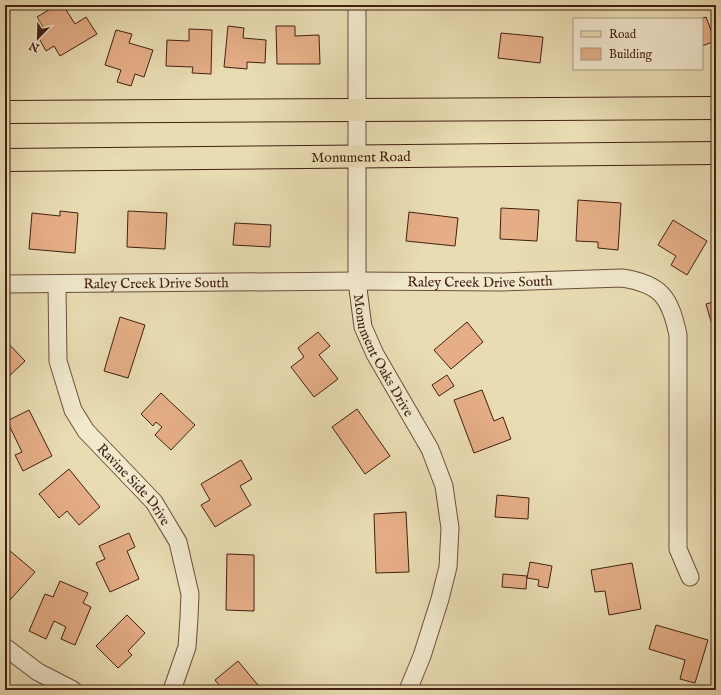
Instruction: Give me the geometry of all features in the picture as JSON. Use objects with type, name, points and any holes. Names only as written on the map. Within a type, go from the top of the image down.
[{"type":"main road","points":[[5,112],[716,108]]},
{"type":"main road","name":"Monument Road","points":[[5,160],[716,154]]},
{"type":"street","name":"Monument Oaks Drive","points":[[357,5],[357,281],[363,327],[375,354],[430,449],[444,486],[450,528],[447,574],[422,656],[408,690]]},
{"type":"street","name":"Raley Creek Drive South","points":[[5,284],[357,281],[502,282],[622,278],[641,281],[664,296],[673,311],[678,335],[678,549],[690,577]]},
{"type":"street","name":"Ravine Side Drive","points":[[57,284],[58,361],[73,410],[86,431],[154,502],[178,542],[190,594],[187,647],[172,690]]},
{"type":"street","points":[[5,647],[38,672],[73,690]]},
{"type":"building","points":[[57,5],[63,5],[75,24],[86,17],[97,34],[60,56],[54,46],[46,51],[36,33],[44,29],[37,17]]},
{"type":"building","points":[[706,17],[715,41],[703,46],[703,18]]},
{"type":"building","points":[[228,26],[244,28],[243,38],[266,40],[265,63],[247,62],[247,69],[224,67]]},
{"type":"building","points":[[276,26],[295,26],[295,36],[319,35],[320,64],[277,64]]},
{"type":"building","points":[[189,29],[212,30],[211,74],[192,73],[193,67],[166,66],[167,40],[189,41]]},
{"type":"building","points":[[116,30],[132,34],[129,43],[153,50],[144,77],[135,74],[131,86],[117,82],[121,70],[105,65]]},
{"type":"building","points":[[501,33],[543,37],[540,63],[498,58]]},
{"type":"building","points":[[578,200],[621,203],[618,250],[598,248],[598,242],[576,241]]},
{"type":"building","points":[[501,208],[539,210],[537,241],[500,239]]},
{"type":"building","points":[[60,211],[78,213],[75,253],[29,249],[32,213],[60,216]]},
{"type":"building","points":[[128,211],[167,213],[165,249],[127,247]]},
{"type":"building","points":[[409,212],[458,218],[455,246],[406,241]]},
{"type":"building","points":[[673,220],[707,241],[687,275],[671,265],[676,256],[658,245]]},
{"type":"building","points":[[235,223],[271,225],[270,247],[233,245]]},
{"type":"building","points":[[716,301],[716,339],[706,304]]},
{"type":"building","points":[[120,317],[145,325],[128,378],[104,371]]},
{"type":"building","points":[[467,322],[483,342],[451,369],[434,350]]},
{"type":"building","points":[[318,332],[330,346],[319,355],[338,379],[314,397],[291,367],[304,357],[298,348]]},
{"type":"building","points":[[5,340],[25,361],[5,380]]},
{"type":"building","points":[[447,375],[454,386],[439,396],[432,385]]},
{"type":"building","points":[[713,380],[716,380],[716,426],[714,426]]},
{"type":"building","points":[[482,390],[494,421],[503,417],[511,439],[474,453],[454,400]]},
{"type":"building","points":[[161,393],[195,425],[171,450],[155,435],[162,427],[156,422],[153,426],[141,414]]},
{"type":"building","points":[[357,409],[390,456],[365,474],[332,427]]},
{"type":"building","points":[[29,410],[52,456],[23,471],[15,455],[22,452],[7,421]]},
{"type":"building","points":[[241,460],[252,479],[240,486],[251,505],[215,527],[201,505],[210,500],[201,484]]},
{"type":"building","points":[[69,469],[100,507],[79,525],[67,511],[59,518],[39,494]]},
{"type":"building","points":[[497,495],[529,498],[528,519],[495,517]]},
{"type":"building","points":[[406,512],[409,572],[376,573],[374,514]]},
{"type":"building","points":[[129,533],[135,547],[127,551],[139,579],[110,592],[96,563],[105,559],[99,546]]},
{"type":"building","points":[[9,550],[35,572],[10,600],[5,595],[5,553]]},
{"type":"building","points":[[227,554],[254,555],[254,611],[226,610]]},
{"type":"building","points":[[530,562],[552,566],[548,588],[538,586],[539,580],[527,578]]},
{"type":"building","points":[[632,563],[641,609],[609,615],[605,591],[595,592],[591,570]]},
{"type":"building","points":[[503,574],[527,576],[526,589],[502,587]]},
{"type":"building","points":[[60,581],[88,593],[83,603],[91,607],[75,645],[61,639],[66,627],[54,621],[46,639],[29,631],[45,594],[53,597]]},
{"type":"building","points":[[127,615],[145,633],[128,651],[132,655],[118,668],[96,646]]},
{"type":"building","points":[[656,625],[708,640],[695,683],[680,679],[685,660],[649,649]]},
{"type":"building","points":[[238,661],[262,690],[223,690],[215,680]]}]
